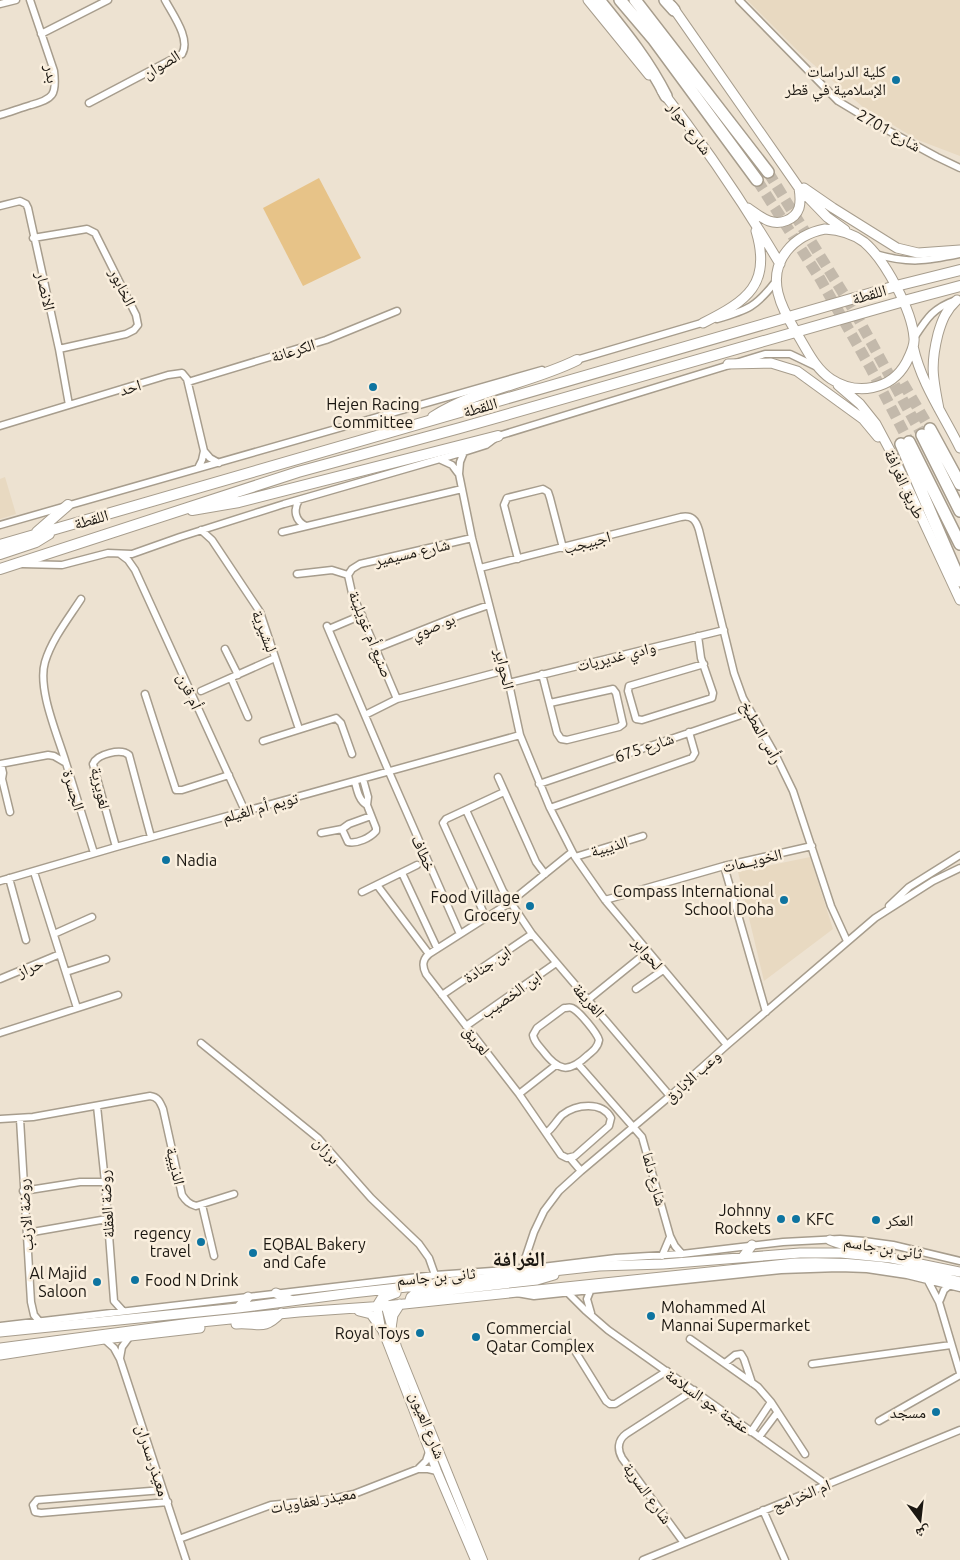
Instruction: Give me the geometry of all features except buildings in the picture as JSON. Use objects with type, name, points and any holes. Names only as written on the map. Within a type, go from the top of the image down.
[{"type":"highway","points":[[600,0],[643,56],[666,96]]},
{"type":"highway","name":"شارع حوار","points":[[620,0],[654,40],[757,180]]},
{"type":"highway","points":[[635,0],[768,172]]},
{"type":"highway","points":[[666,0],[674,10]]},
{"type":"highway","points":[[960,484],[926,432],[960,511]]},
{"type":"highway","name":"طريق الغرافة","points":[[960,544],[905,443],[960,581]]},
{"type":"main road","name":"شارع حوار","points":[[588,0],[666,96],[714,160],[780,264]]},
{"type":"main road","points":[[674,10],[797,184],[820,211],[863,242],[875,254],[896,286],[904,301],[912,325],[920,371],[960,448]]},
{"type":"main road","points":[[745,207],[772,222],[787,220],[799,210],[800,203],[797,184]]},
{"type":"main road","points":[[797,184],[897,248],[918,253],[960,250]]},
{"type":"main road","points":[[703,323],[738,303],[748,294],[759,274],[761,263],[758,237],[753,221]]},
{"type":"main road","points":[[776,281],[785,253],[802,236],[813,231],[825,229],[849,233]]},
{"type":"main road","name":"اللقطة","points":[[0,544],[896,286],[960,270]]},
{"type":"main road","name":"طريق الغرافة","points":[[776,281],[778,294],[788,318],[818,367],[868,412],[893,456],[960,600]]},
{"type":"main road","name":"اللقطة","points":[[0,569],[298,472],[489,420],[960,286]]},
{"type":"main road","points":[[939,408],[933,378],[933,352],[943,317],[958,299]]},
{"type":"main road","points":[[832,380],[860,389],[873,388],[884,384],[902,371],[914,342]]},
{"type":"main road","points":[[424,423],[456,404],[548,373],[577,360]]},
{"type":"main road","points":[[728,364],[771,363],[797,372],[864,419],[893,456]]},
{"type":"main road","points":[[171,513],[227,505],[498,436]]},
{"type":"main road","points":[[409,458],[436,460]]},
{"type":"main road","points":[[35,534],[68,505]]},
{"type":"main road","points":[[0,554],[36,542],[60,528]]},
{"type":"main road","points":[[0,578],[16,564]]},
{"type":"main road","points":[[830,1240],[858,1249],[864,1254]]},
{"type":"main road","points":[[743,1257],[752,1245]]},
{"type":"main road","name":"ثانى بن جاسم","points":[[0,1332],[238,1308],[352,1293],[561,1270],[820,1252],[864,1254],[915,1262],[960,1272]]},
{"type":"main road","points":[[632,1265],[642,1256]]},
{"type":"main road","points":[[809,1270],[830,1262]]},
{"type":"main road","name":"ثانى بن جاسم","points":[[0,1355],[104,1339],[244,1323],[264,1326],[270,1324],[280,1314],[337,1310],[382,1303],[404,1303],[765,1265],[830,1262],[861,1264],[912,1271],[960,1282]]},
{"type":"main road","points":[[391,1328],[393,1315],[415,1294],[537,1280],[553,1275],[561,1270]]},
{"type":"main road","points":[[382,1303],[395,1294],[461,1288]]},
{"type":"main road","points":[[276,1293],[292,1301]]},
{"type":"main road","points":[[337,1310],[354,1302],[356,1298],[352,1293]]},
{"type":"main road","points":[[238,1308],[248,1297]]},
{"type":"main road","points":[[299,1312],[365,1312],[376,1318],[382,1328]]},
{"type":"main road","points":[[0,1348],[121,1331],[280,1314]]},
{"type":"street","points":[[0,4],[16,0]]},
{"type":"street","name":"بدر","points":[[0,115],[46,101],[54,90],[54,71],[30,0]]},
{"type":"street","points":[[41,34],[108,0]]},
{"type":"street","name":"الصوان","points":[[89,103],[182,54],[185,40],[165,0]]},
{"type":"street","name":"شارع 2701","points":[[739,0],[838,101],[878,125],[960,168]]},
{"type":"street","name":"الانصار","points":[[0,206],[20,201],[26,204],[59,349],[69,405]]},
{"type":"street","name":"الخابور","points":[[33,238],[87,229],[95,233],[136,314],[138,325],[134,330],[126,334],[59,349]]},
{"type":"street","name":"اللقطة","points":[[875,254],[897,260],[918,262],[960,254]]},
{"type":"street","name":"اللقطة","points":[[0,525],[745,310],[755,305],[776,281]]},
{"type":"street","points":[[914,342],[927,318],[936,309],[958,299]]},
{"type":"street","name":"الكرعانة","points":[[188,382],[326,340],[397,312]]},
{"type":"street","name":"اللقطة","points":[[16,564],[62,565],[108,553],[127,555],[284,504],[464,452],[486,444],[498,436],[765,354],[790,354],[818,367]]},
{"type":"street","name":"احد","points":[[0,426],[178,373],[185,374],[188,382]]},
{"type":"street","points":[[188,382],[204,450],[210,458],[219,463]]},
{"type":"street","points":[[198,468],[204,450]]},
{"type":"street","name":"الحواير","points":[[464,452],[460,462],[459,474],[472,538],[509,682],[520,735],[539,784],[574,854]]},
{"type":"street","points":[[436,460],[452,465],[459,474]]},
{"type":"street","points":[[282,532],[462,489]]},
{"type":"street","points":[[518,559],[504,502],[507,498],[543,489],[546,490],[550,498],[563,548]]},
{"type":"street","points":[[294,529],[296,507],[299,500]]},
{"type":"street","points":[[284,504],[306,526]]},
{"type":"street","name":"اجبيجب","points":[[480,568],[681,517],[688,516],[693,518]]},
{"type":"street","name":"رأس المطبخ","points":[[693,518],[697,522],[734,673],[743,698],[789,781],[831,906],[847,941]]},
{"type":"street","points":[[214,526],[214,543]]},
{"type":"street","name":"لبشيرية","points":[[201,530],[214,543],[260,612],[299,729]]},
{"type":"street","name":"شارع مسيمير","points":[[352,569],[360,564],[472,538]]},
{"type":"street","points":[[135,570],[134,562],[141,551]]},
{"type":"street","name":"أم قرن","points":[[119,553],[128,560],[135,570],[245,811]]},
{"type":"street","name":"صنيع أم غويلينة","points":[[352,569],[348,575],[352,593],[398,700]]},
{"type":"street","points":[[297,574],[332,570],[348,575]]},
{"type":"street","points":[[66,763],[46,698],[43,674],[45,663],[54,641],[81,599]]},
{"type":"street","name":"بو صوي","points":[[377,648],[489,605]]},
{"type":"street","points":[[362,615],[328,627],[389,772]]},
{"type":"street","name":"وادي غديريات","points":[[509,682],[724,630]]},
{"type":"street","points":[[695,637],[698,654],[702,661],[713,693],[712,698],[642,720],[636,719],[628,691],[629,686],[702,661]]},
{"type":"street","points":[[225,649],[248,717]]},
{"type":"street","points":[[201,691],[275,658]]},
{"type":"street","points":[[366,716],[398,700],[506,670]]},
{"type":"street","points":[[544,674],[548,694],[550,703],[557,733],[564,740],[617,728],[622,724],[616,691],[613,688],[550,703]]},
{"type":"street","points":[[145,694],[176,790],[182,790],[229,776]]},
{"type":"street","name":"شارع 675","points":[[539,784],[750,712]]},
{"type":"street","points":[[263,741],[332,719],[338,719],[352,754]]},
{"type":"street","points":[[551,810],[568,801],[692,758],[695,753],[688,732]]},
{"type":"street","name":"تويم أم الغيلم","points":[[0,881],[94,853],[520,735]]},
{"type":"street","name":"لغويرية","points":[[116,847],[93,764],[99,757],[120,751],[129,755],[152,837]]},
{"type":"street","name":"الجسرة","points":[[10,812],[1,778],[3,775],[1,764],[48,755],[54,756],[66,763],[94,853]]},
{"type":"street","name":"خطاف","points":[[389,772],[460,934]]},
{"type":"street","points":[[498,777],[536,862],[545,874]]},
{"type":"street","points":[[342,829],[348,842],[351,843],[372,835],[376,831],[367,805],[368,797],[364,779]]},
{"type":"street","points":[[355,782],[362,803],[367,805]]},
{"type":"street","points":[[486,918],[444,824],[446,819],[504,792]]},
{"type":"street","name":"الغريفة","points":[[466,810],[509,902],[556,963],[589,999],[670,1096]]},
{"type":"street","points":[[321,833],[342,829],[349,824],[371,816]]},
{"type":"street","name":"الذيبية","points":[[437,948],[486,918],[574,854],[643,836]]},
{"type":"street","name":"الخويــمات","points":[[605,900],[724,866],[812,846]]},
{"type":"street","name":"لحواير","points":[[574,854],[605,900],[726,1045]]},
{"type":"street","name":"وعب الابارق","points":[[880,916],[909,887],[960,855]]},
{"type":"street","points":[[362,892],[417,865]]},
{"type":"street","points":[[724,866],[766,1012]]},
{"type":"street","name":"وعب الابارق","points":[[522,1268],[534,1232],[544,1211],[559,1191],[847,941],[880,916],[933,881],[960,868]]},
{"type":"street","points":[[34,872],[77,1008]]},
{"type":"street","points":[[377,885],[429,954],[437,948],[402,873]]},
{"type":"street","points":[[10,878],[26,940]]},
{"type":"street","points":[[54,934],[92,917]]},
{"type":"street","points":[[417,938],[428,931]]},
{"type":"street","name":"ابن جنادة","points":[[442,995],[532,934]]},
{"type":"street","points":[[589,999],[647,952]]},
{"type":"street","name":"حراز","points":[[0,979],[60,954]]},
{"type":"street","name":"لعريق","points":[[429,954],[424,960],[424,970],[519,1094],[562,1155],[570,1158],[581,1171]]},
{"type":"street","points":[[66,972],[106,960]]},
{"type":"street","name":"ابن الخصيب","points":[[466,1026],[556,963]]},
{"type":"street","points":[[636,989],[663,970]]},
{"type":"street","points":[[0,1033],[118,995]]},
{"type":"street","points":[[573,1009],[578,1012],[596,1033],[599,1040],[596,1048],[578,1064],[567,1068],[556,1065],[536,1042],[533,1035],[537,1028],[561,1010],[573,1009]]},
{"type":"street","name":"برزان","points":[[201,1043],[318,1138],[365,1192],[419,1244],[429,1258],[435,1275]]},
{"type":"street","name":"شارع دلما","points":[[578,1064],[633,1126],[644,1142],[670,1236],[682,1254]]},
{"type":"street","points":[[519,1094],[556,1065]]},
{"type":"street","name":"الذيبية","points":[[97,1106],[150,1096],[158,1099],[163,1109],[182,1195],[190,1204],[202,1205]]},
{"type":"street","points":[[602,1108],[610,1100]]},
{"type":"street","points":[[0,1119],[20,1119],[97,1106]]},
{"type":"street","name":"روضة العقلة","points":[[97,1106],[114,1301]]},
{"type":"street","points":[[546,1133],[570,1110],[590,1106],[602,1108],[610,1116],[610,1124],[575,1156],[570,1158]]},
{"type":"street","name":"روضة الارنب","points":[[20,1119],[33,1310],[38,1321]]},
{"type":"street","points":[[24,1191],[88,1181],[105,1182]]},
{"type":"street","points":[[214,1256],[202,1205],[234,1194]]},
{"type":"street","points":[[27,1233],[107,1219]]},
{"type":"street","points":[[662,1256],[670,1236]]},
{"type":"street","name":"ثانى بن جاسم","points":[[0,1326],[435,1275],[534,1268],[642,1256],[662,1256],[752,1245],[847,1239],[877,1242],[960,1261]]},
{"type":"street","points":[[528,1254],[534,1268]]},
{"type":"street","name":"ثانى بن جاسم","points":[[513,1292],[534,1296],[781,1270],[838,1268],[867,1270],[928,1279],[960,1288]]},
{"type":"street","points":[[879,1420],[960,1374],[939,1302],[928,1279]]},
{"type":"street","points":[[939,1302],[941,1294],[950,1285]]},
{"type":"street","points":[[591,1289],[587,1299],[591,1315]]},
{"type":"street","points":[[374,1291],[382,1303]]},
{"type":"street","name":"عفجة جو السلامة","points":[[567,1292],[604,1326],[827,1485]]},
{"type":"street","points":[[104,1314],[114,1301],[123,1311]]},
{"type":"street","name":"شارع العيون","points":[[382,1303],[382,1328],[429,1452],[475,1560]]},
{"type":"street","name":"شارع العيون","points":[[382,1303],[413,1389],[483,1560]]},
{"type":"street","name":"روضة الارنب","points":[[28,1322],[33,1310]]},
{"type":"street","points":[[120,1359],[122,1346],[130,1336]]},
{"type":"street","name":"معيذر سدران","points":[[104,1339],[114,1348],[120,1359],[186,1560]]},
{"type":"street","points":[[690,1339],[752,1383],[770,1402],[805,1454]]},
{"type":"street","points":[[570,1343],[606,1401],[610,1404],[615,1404],[658,1378],[665,1370]]},
{"type":"street","points":[[812,1364],[952,1345]]},
{"type":"street","points":[[724,1363],[735,1354],[741,1354],[752,1383]]},
{"type":"street","name":"شارع السرية","points":[[684,1543],[622,1458],[618,1445],[626,1434],[694,1390]]},
{"type":"street","points":[[751,1432],[770,1402]]},
{"type":"street","points":[[759,1437],[777,1413]]},
{"type":"street","name":"ام الخرامج","points":[[643,1560],[960,1430]]},
{"type":"street","points":[[418,1469],[426,1461],[429,1452]]},
{"type":"street","name":"معيذر لعفاويات","points":[[179,1539],[271,1505],[332,1499],[354,1494],[418,1469],[437,1471]]},
{"type":"street","points":[[163,1490],[37,1500],[33,1505],[35,1512],[38,1513],[168,1502]]},
{"type":"street","points":[[134,1492],[135,1505]]},
{"type":"street","points":[[94,1496],[95,1508]]},
{"type":"street","points":[[762,1510],[785,1560]]},
{"type":"shaded area","name":"كلية الدراسات الإسلامية في قطر","points":[[747,0],[960,0],[960,156],[918,140],[863,107],[799,52]]},
{"type":"shaded area","points":[[319,178],[361,258],[303,286],[263,208]]},
{"type":"shaded area","points":[[5,477],[16,514],[0,519],[0,479]]},
{"type":"shaded area","name":"Compass International School Doha","points":[[810,857],[833,929],[764,981],[738,872]]},
{"type":"tunnel","points":[[768,172],[853,309],[922,435]]},
{"type":"tunnel","points":[[757,180],[819,277],[870,367],[909,442]]},
{"type":"tunnel","points":[[903,383],[930,429]]},
{"type":"place","name":"كلية الدراسات الإسلامية في قطر","points":[[896,80]]},
{"type":"place","name":"Hejen Racing Committee","points":[[373,387]]},
{"type":"place","name":"Nadia","points":[[166,860]]},
{"type":"place","name":"Compass International School Doha","points":[[784,900]]},
{"type":"place","name":"Food Village Grocery","points":[[530,906]]},
{"type":"place","name":"Johnny Rockets","points":[[781,1219]]},
{"type":"place","name":"KFC","points":[[796,1219]]},
{"type":"place","name":"العكر","points":[[876,1220]]},
{"type":"place","name":"regency travel","points":[[201,1242]]},
{"type":"place","name":"EQBAL Bakery and Cafe","points":[[253,1253]]},
{"type":"place","name":"Food N Drink","points":[[135,1280]]},
{"type":"place","name":"Al Majid Saloon","points":[[97,1282]]},
{"type":"place","name":"Mohammed Al Mannai Supermarket","points":[[651,1316]]},
{"type":"place","name":"Royal Toys","points":[[420,1333]]},
{"type":"place","name":"Commercial Qatar Complex","points":[[476,1337]]},
{"type":"place","name":"مسجد","points":[[936,1412]]},
{"type":"district","name":"الغرافة","points":[[519,1259]]}]
